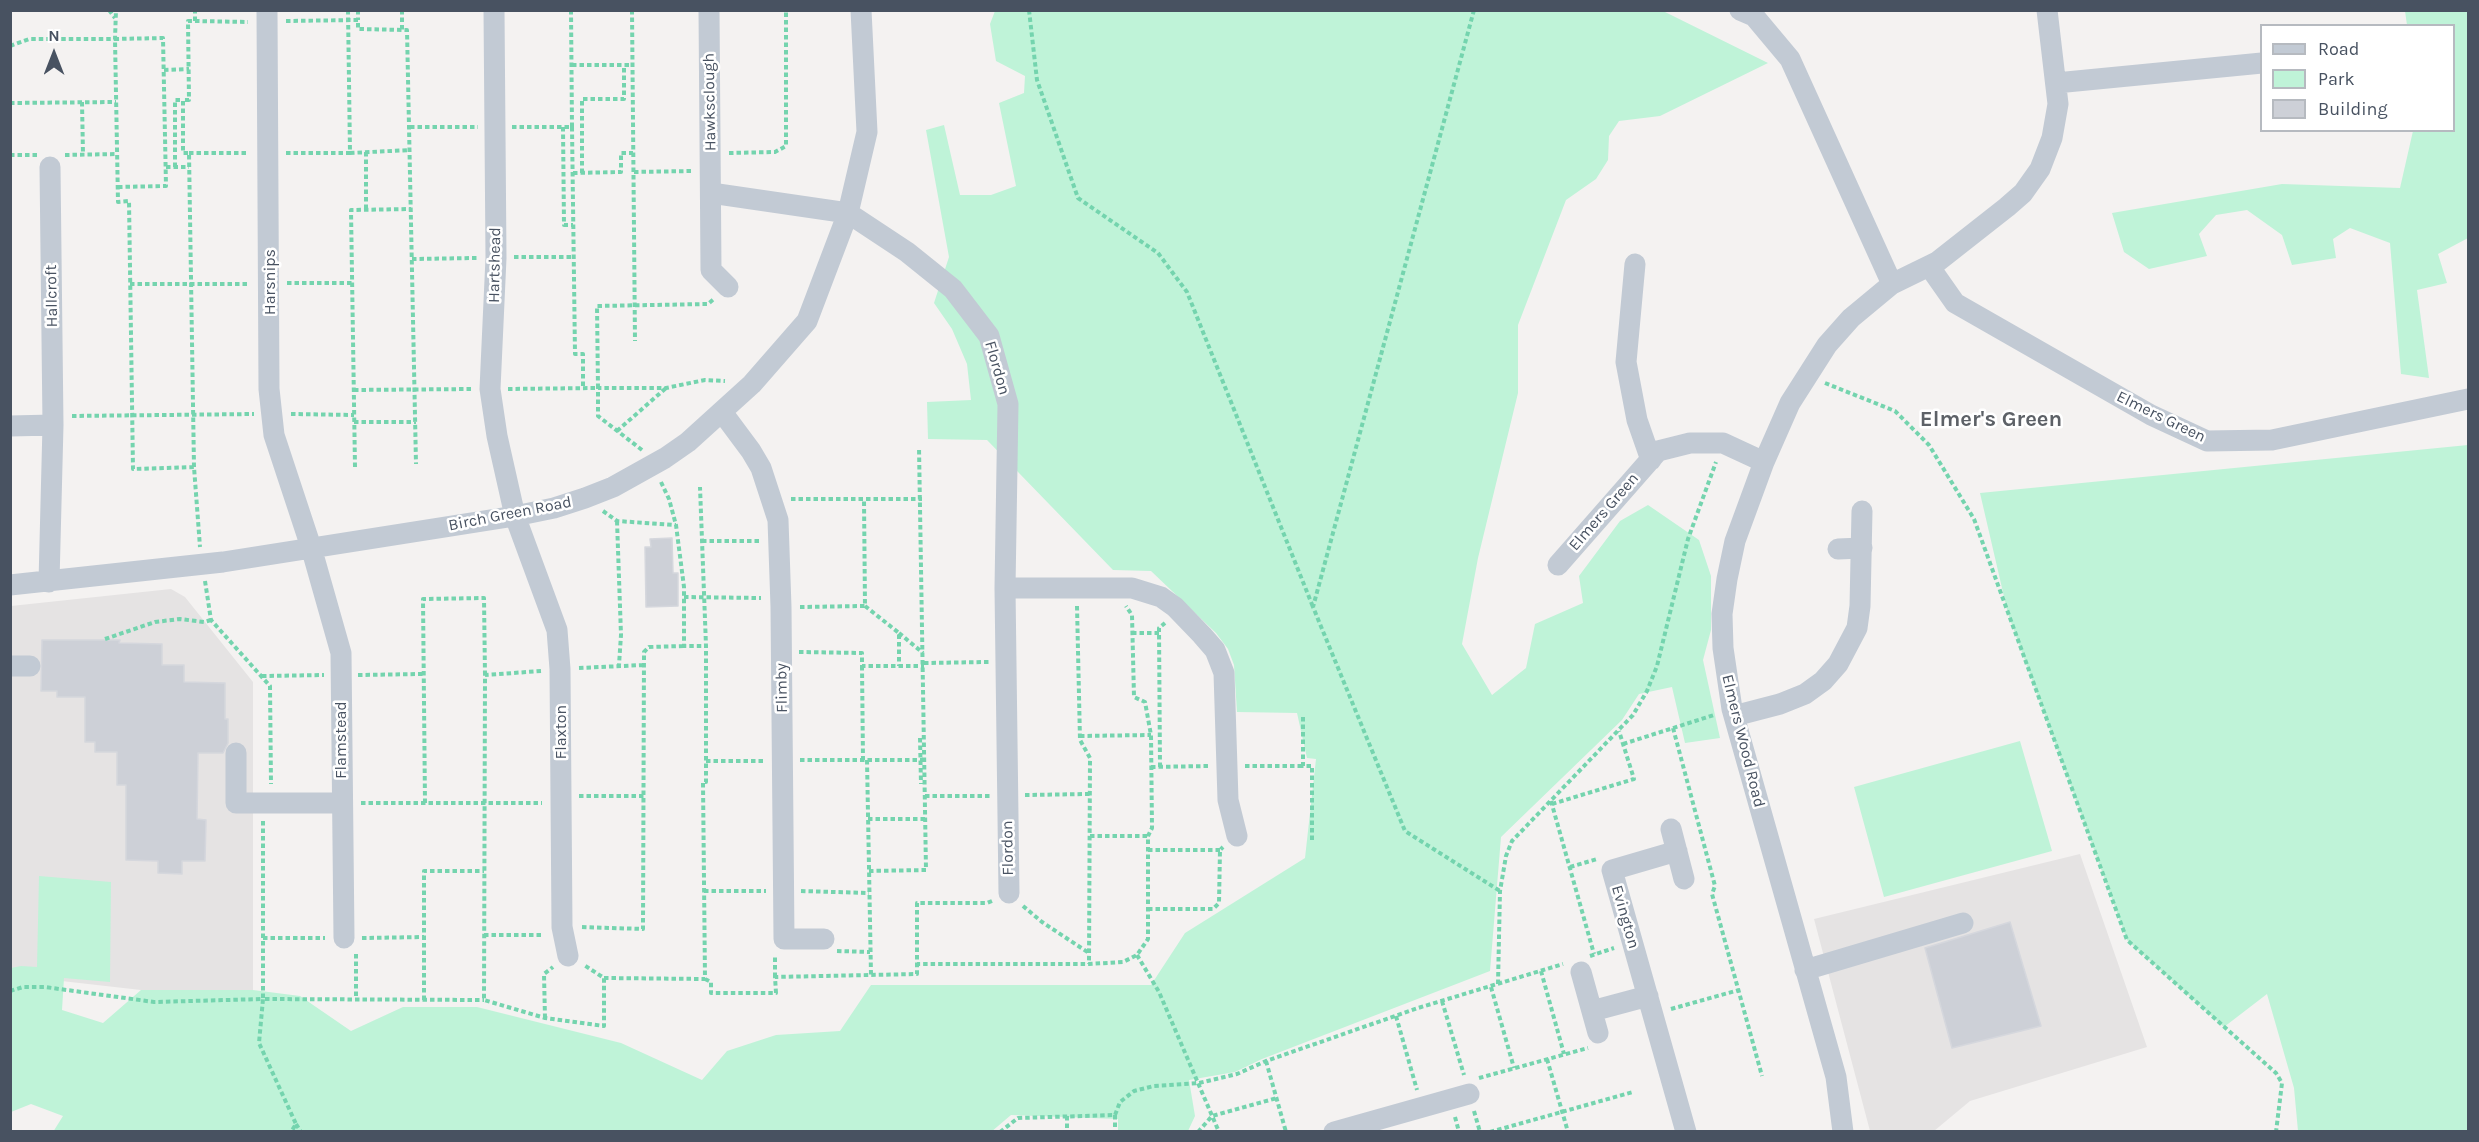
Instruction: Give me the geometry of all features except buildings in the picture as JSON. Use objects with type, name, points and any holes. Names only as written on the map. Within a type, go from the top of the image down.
[{"type":"street","name":"Hartshead","points":[[494,10],[496,258],[490,389],[497,436],[515,516]]},
{"type":"street","name":"Hawksclough","points":[[709,10],[711,270],[728,287]]},
{"type":"street","name":"Birch Green Road","points":[[10,585],[223,562],[515,516],[585,498],[639,474],[665,458],[753,384],[807,321],[848,213],[867,132],[861,10]]},
{"type":"street","points":[[1740,10],[1754,16],[1790,59],[1892,284],[1937,262],[2023,193],[2040,169],[2056,120],[2056,82],[2047,10]]},
{"type":"street","name":"Harsnips","points":[[268,16],[269,389],[274,435],[311,547]]},
{"type":"street","points":[[2056,82],[2260,63]]},
{"type":"street","name":"Hallcroft","points":[[49,582],[53,421],[50,167]]},
{"type":"street","points":[[711,193],[848,213]]},
{"type":"street","name":"Flordon","points":[[848,213],[907,252],[953,289],[989,336],[1008,404],[1005,588],[1009,893]]},
{"type":"street","name":"Elmers Green","points":[[1635,264],[1626,362],[1637,420],[1651,460]]},
{"type":"street","name":"Elmers Green","points":[[1929,266],[1955,303],[2151,415],[2207,441],[2272,440],[2469,399]]},
{"type":"street","name":"Elmers Wood Road","points":[[1843,1131],[1836,1077],[1733,713],[1723,648],[1722,614],[1735,541],[1764,462],[1790,403],[1827,345],[1851,318],[1892,284]]},
{"type":"street","name":"Flimby","points":[[722,412],[751,451],[772,499],[778,520],[782,652],[784,939],[824,939]]},
{"type":"street","points":[[10,426],[53,421]]},
{"type":"street","name":"Elmers Green","points":[[1558,565],[1658,451],[1690,443],[1723,443],[1764,462]]},
{"type":"street","points":[[1733,713],[1780,704],[1805,694],[1823,681],[1838,664],[1857,628],[1862,589],[1862,511]]},
{"type":"street","name":"Flaxton","points":[[515,516],[557,630],[560,669],[564,939]]},
{"type":"street","name":"Flamstead","points":[[311,547],[341,653],[342,803],[350,938]]},
{"type":"street","points":[[1838,549],[1862,548]]},
{"type":"street","points":[[1005,588],[1132,588],[1148,591],[1161,597],[1178,610],[1215,650],[1224,673],[1228,800],[1237,836]]},
{"type":"street","points":[[236,753],[236,803],[342,803]]},
{"type":"street","points":[[1671,829],[1684,879]]},
{"type":"street","name":"Evington","points":[[1677,851],[1611,870],[1686,1131]]},
{"type":"street","points":[[1805,970],[1963,923]]},
{"type":"street","points":[[1578,964],[1592,1011],[1594,1040]]},
{"type":"street","points":[[1592,1011],[1650,1005]]},
{"type":"street","points":[[1334,1131],[1384,1125],[1467,1088]]},
{"type":"path","points":[[109,10],[115,18]]},
{"type":"path","points":[[116,10],[118,202],[129,201],[133,469],[194,467]]},
{"type":"path","points":[[195,10],[195,21]]},
{"type":"path","points":[[348,10],[350,153]]},
{"type":"path","points":[[358,10],[358,29],[407,30],[416,465]]},
{"type":"path","points":[[402,10],[402,30]]},
{"type":"path","points":[[571,10],[574,354],[583,354],[583,388]]},
{"type":"path","points":[[632,10],[634,341]]},
{"type":"path","points":[[711,153],[775,152],[786,146],[786,10]]},
{"type":"path","points":[[1029,10],[1037,80],[1078,198],[1158,253],[1187,292],[1405,831],[1500,891]]},
{"type":"path","points":[[1313,607],[1474,10]]},
{"type":"path","points":[[175,167],[175,100],[189,100],[188,21],[268,16],[358,20]]},
{"type":"path","points":[[10,46],[29,39],[163,38],[166,186],[118,187]]},
{"type":"path","points":[[572,65],[633,65]]},
{"type":"path","points":[[582,173],[582,99],[624,99],[624,65]]},
{"type":"path","points":[[164,70],[189,69]]},
{"type":"path","points":[[183,100],[183,153],[350,153],[410,150]]},
{"type":"path","points":[[82,102],[83,154]]},
{"type":"path","points":[[10,103],[116,102]]},
{"type":"path","points":[[410,127],[572,127]]},
{"type":"path","points":[[563,127],[564,225],[573,225]]},
{"type":"path","points":[[366,152],[366,209]]},
{"type":"path","points":[[189,153],[197,565],[211,620],[270,686],[263,999],[259,1043],[301,1131]]},
{"type":"path","points":[[573,173],[621,172],[621,153],[633,153]]},
{"type":"path","points":[[166,167],[189,167]]},
{"type":"path","points":[[634,172],[692,171]]},
{"type":"path","points":[[355,467],[351,210],[411,209]]},
{"type":"path","points":[[412,259],[574,257]]},
{"type":"path","points":[[130,284],[352,283]]},
{"type":"path","points":[[354,390],[598,388],[597,306],[708,304],[728,287]]},
{"type":"path","points":[[1806,375],[1895,411],[1929,446],[1974,519],[2127,940],[2276,1072],[2282,1083],[2276,1131]]},
{"type":"path","points":[[617,431],[666,388]]},
{"type":"path","points":[[53,421],[132,415],[354,415]]},
{"type":"path","points":[[354,422],[416,422]]},
{"type":"path","points":[[1498,984],[1500,891],[1506,856],[1512,841],[1633,715],[1647,691],[1657,666],[1688,538],[1723,443]]},
{"type":"path","points":[[869,871],[926,870],[923,760],[922,499],[919,447]]},
{"type":"path","points":[[700,487],[706,761],[706,782],[703,782],[705,978]]},
{"type":"path","points":[[585,498],[617,521],[676,525]]},
{"type":"path","points":[[772,499],[922,499]]},
{"type":"path","points":[[864,499],[866,606]]},
{"type":"path","points":[[617,521],[621,635],[619,665]]},
{"type":"path","points":[[702,541],[779,540]]},
{"type":"path","points":[[1077,587],[1080,736],[1090,758],[1089,964]]},
{"type":"path","points":[[917,964],[1123,962],[1137,955],[1148,939],[1148,836],[1152,828],[1151,735],[1145,702],[1134,697],[1132,615],[1116,587]]},
{"type":"path","points":[[684,597],[866,606],[924,654]]},
{"type":"path","points":[[425,803],[423,599],[484,598],[484,1000]]},
{"type":"path","points":[[1160,767],[1159,628],[1178,610]]},
{"type":"path","points":[[105,639],[162,621],[211,620]]},
{"type":"path","points":[[899,633],[899,666]]},
{"type":"path","points":[[1132,633],[1159,633]]},
{"type":"path","points":[[484,935],[564,939],[643,929],[644,652],[649,647],[684,646]]},
{"type":"path","points":[[782,652],[862,653],[871,975]]},
{"type":"path","points":[[862,666],[1006,661]]},
{"type":"path","points":[[485,675],[644,665]]},
{"type":"path","points":[[1623,744],[1673,728],[1733,713]]},
{"type":"path","points":[[1303,717],[1303,766],[1312,766],[1312,843]]},
{"type":"path","points":[[1673,728],[1714,886],[1712,894],[1762,1076]]},
{"type":"path","points":[[1551,802],[1634,779],[1619,730]]},
{"type":"path","points":[[1080,736],[1151,735]]},
{"type":"path","points":[[920,738],[923,760],[921,784]]},
{"type":"path","points":[[706,761],[923,760]]},
{"type":"path","points":[[342,803],[484,803],[644,796]]},
{"type":"path","points":[[1551,802],[1594,954]]},
{"type":"path","points":[[868,819],[926,819]]},
{"type":"path","points":[[1090,836],[1148,836]]},
{"type":"path","points":[[1148,850],[1220,850],[1237,836]]},
{"type":"path","points":[[1148,909],[1213,909],[1219,903],[1220,850]]},
{"type":"path","points":[[424,1000],[424,871],[484,871]]},
{"type":"path","points":[[564,939],[604,978],[705,978],[711,982],[711,993],[776,993],[775,977],[917,974],[917,903],[987,903],[1009,893],[1042,922],[1089,953]]},
{"type":"path","points":[[263,938],[424,937]]},
{"type":"path","points":[[350,938],[356,999]]},
{"type":"path","points":[[545,1018],[544,974],[564,939]]},
{"type":"path","points":[[824,939],[832,951],[870,952]]},
{"type":"path","points":[[1115,1131],[1115,1115],[1120,1102],[1134,1091],[1154,1086],[1199,1083],[1237,1074],[1266,1061],[1396,1016],[1540,971],[1578,964],[1594,954],[1633,942]]},
{"type":"path","points":[[1137,955],[1159,992],[1219,1131]]},
{"type":"path","points":[[1540,971],[1564,1054]]},
{"type":"path","points":[[10,990],[23,987],[45,987],[154,1002],[263,999],[484,1000],[545,1018],[604,1026],[604,978]]},
{"type":"path","points":[[1491,987],[1514,1068]]},
{"type":"path","points":[[1650,1005],[1739,990]]},
{"type":"path","points":[[1442,1001],[1480,1131]]},
{"type":"path","points":[[1396,1016],[1422,1107]]},
{"type":"path","points":[[1467,1088],[1514,1068],[1564,1054],[1594,1040]]},
{"type":"path","points":[[1547,1059],[1568,1131]]},
{"type":"path","points":[[1266,1061],[1286,1131]]},
{"type":"path","points":[[1490,1131],[1633,1092]]},
{"type":"path","points":[[1197,1131],[1212,1116],[1277,1098]]},
{"type":"path","points":[[1000,1131],[1018,1118],[1115,1115]]},
{"type":"path","points":[[1067,1116],[1067,1131]]},
{"type":"path","points":[[291,1131],[296,1124]]},
{"type":"path","points":[[1009,1124],[1009,1131]]},
{"type":"shaded area","points":[[171,589],[185,597],[253,682],[253,990],[141,990],[44,979],[11,982],[11,606]]},
{"type":"shaded area","points":[[2080,854],[2147,1047],[1970,1101],[1934,1131],[1870,1131],[1814,919]]},
{"type":"green space","points":[[995,11],[1663,11],[1768,63],[1660,116],[1619,121],[1609,136],[1608,160],[1596,179],[1566,200],[1518,325],[1518,393],[1478,558],[1462,644],[1492,695],[1526,668],[1535,624],[1583,603],[1579,576],[1620,521],[1648,505],[1699,540],[1711,576],[1711,630],[1703,660],[1720,738],[1685,743],[1672,687],[1639,694],[1622,720],[1501,837],[1490,971],[1262,1059],[1235,1072],[1189,1080],[1195,1116],[1188,1131],[1118,1131],[1118,1119],[1011,1115],[991,1132],[53,1132],[63,1116],[31,1104],[11,1112],[11,968],[37,967],[39,876],[111,882],[110,982],[64,978],[62,1010],[103,1023],[141,990],[253,990],[300,996],[351,1031],[403,1007],[477,1007],[621,1043],[702,1080],[727,1051],[776,1035],[840,1031],[871,985],[1151,985],[1185,933],[1305,858],[1316,759],[1307,758],[1297,713],[1237,712],[1234,665],[1228,649],[1216,633],[1151,571],[1113,570],[987,440],[928,439],[927,402],[971,400],[967,364],[952,329],[934,303],[949,257],[926,130],[944,125],[960,195],[991,195],[1016,186],[999,103],[1024,93],[1025,76],[996,61],[990,24]]},
{"type":"green space","points":[[2405,11],[2468,11],[2468,238],[2438,254],[2447,283],[2417,290],[2429,378],[2401,374],[2390,243],[2350,228],[2333,239],[2336,258],[2292,265],[2282,235],[2247,210],[2216,215],[2199,234],[2207,256],[2149,269],[2124,252],[2112,213],[2282,184],[2400,188],[2413,132],[2455,132],[2455,24],[2407,24]]},
{"type":"green space","points":[[2468,445],[2468,1131],[2298,1131],[2294,1088],[2267,994],[2224,1027],[2127,940],[2008,614],[1980,493]]},
{"type":"green space","points":[[2020,741],[2052,851],[1884,897],[1854,787]]},
{"type":"district","name":"Elmer's Green","points":[[1991,420]]}]
